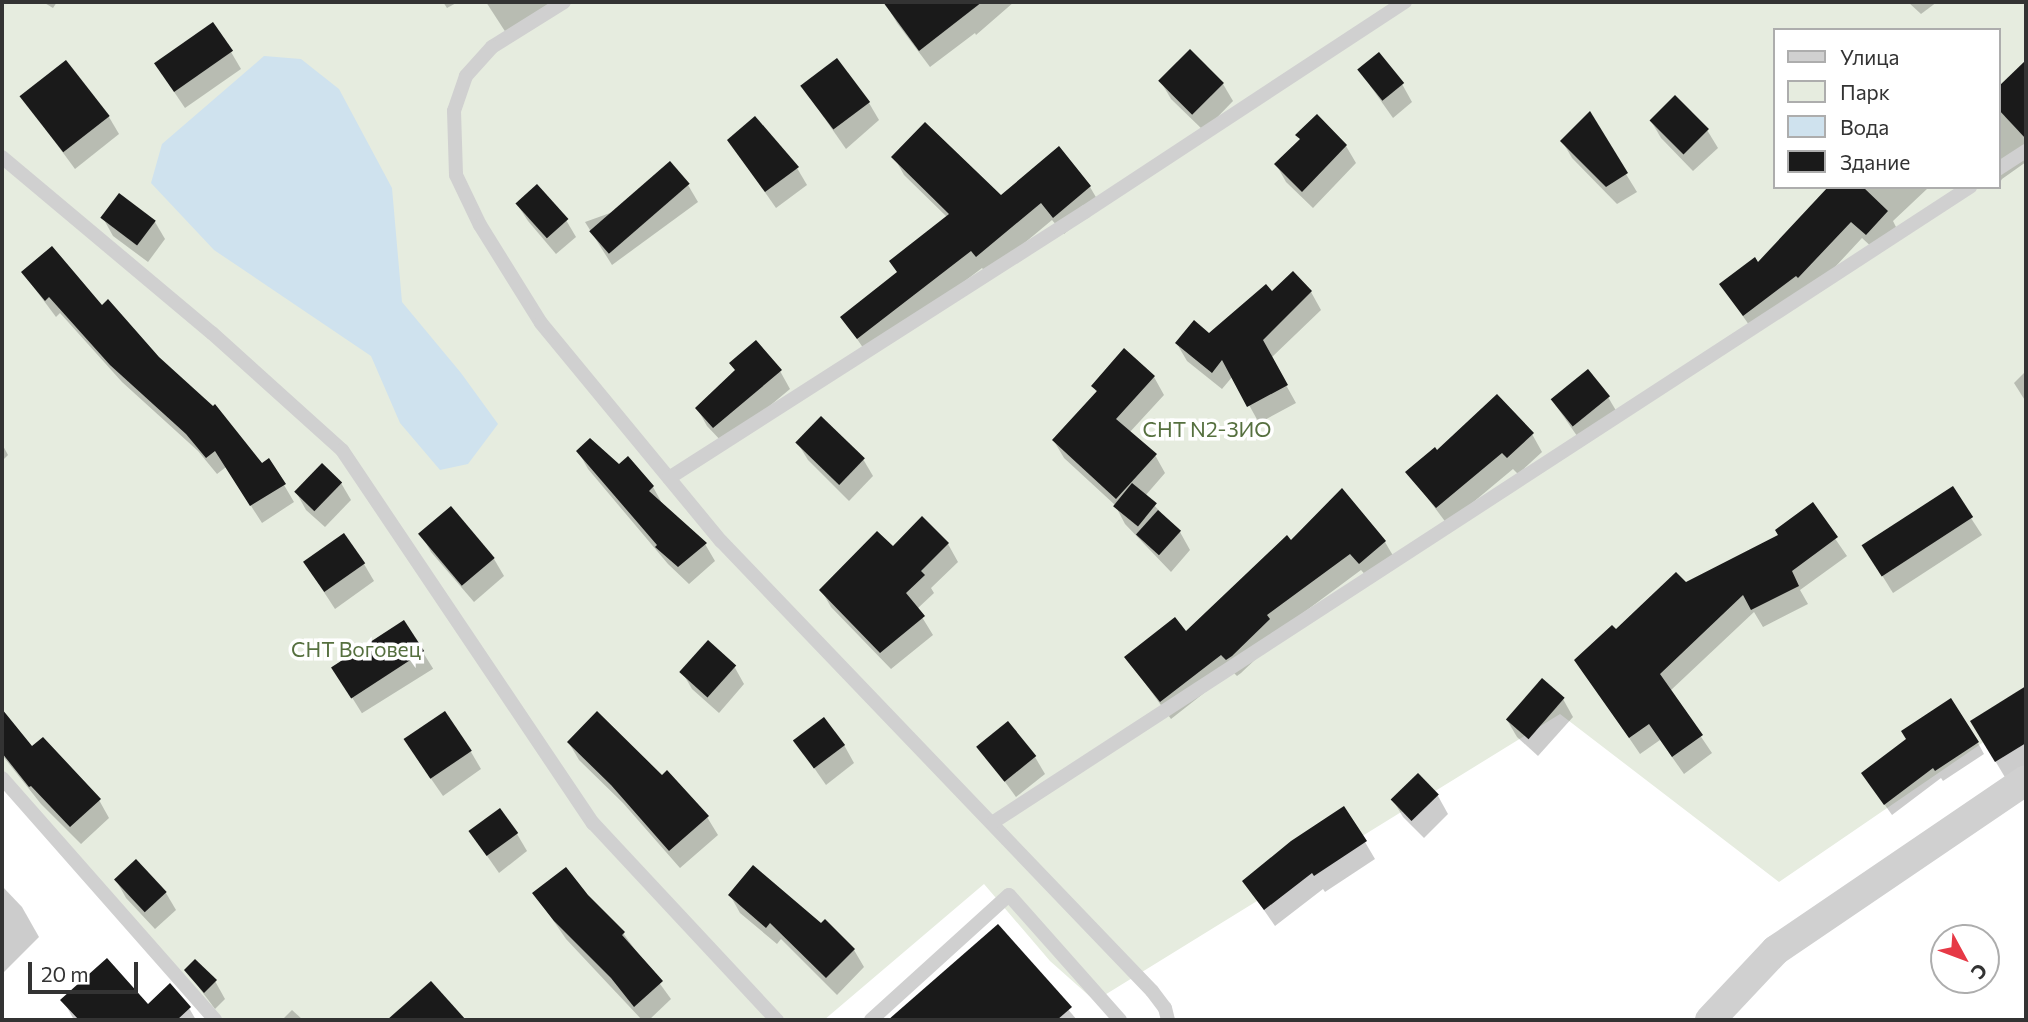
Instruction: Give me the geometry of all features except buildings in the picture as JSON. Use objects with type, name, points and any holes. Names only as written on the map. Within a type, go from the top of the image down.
[{"type":"street","points":[[1710,1020],[1776,950],[2026,780]]},
{"type":"lane","points":[[564,2],[492,47],[466,76],[454,111],[456,175],[480,225],[541,323],[722,541],[1152,991],[1165,1008],[1168,1020]]},
{"type":"lane","points":[[669,478],[1085,212],[1405,2]]},
{"type":"lane","points":[[2000,168],[2026,150]]},
{"type":"lane","points":[[2,157],[212,332],[342,450],[593,823],[777,1020]]},
{"type":"lane","points":[[992,823],[1967,189]]},
{"type":"lane","points":[[2,778],[215,1020]]},
{"type":"lane","points":[[871,1020],[1009,895],[1120,1020]]},
{"type":"green space","name":"СНТ N2-ЗИО","points":[[2,2],[2026,2],[2026,713],[1779,882],[1560,714],[1095,1001],[1050,961],[984,884],[824,1020],[215,1020],[2,777]]},
{"type":"water","points":[[264,56],[301,59],[339,89],[392,188],[402,302],[461,373],[498,424],[468,464],[440,470],[400,423],[371,356],[214,250],[151,183],[162,144]]},
{"type":"park label","name":"СНТ Воговец","points":[[356,649]]}]
